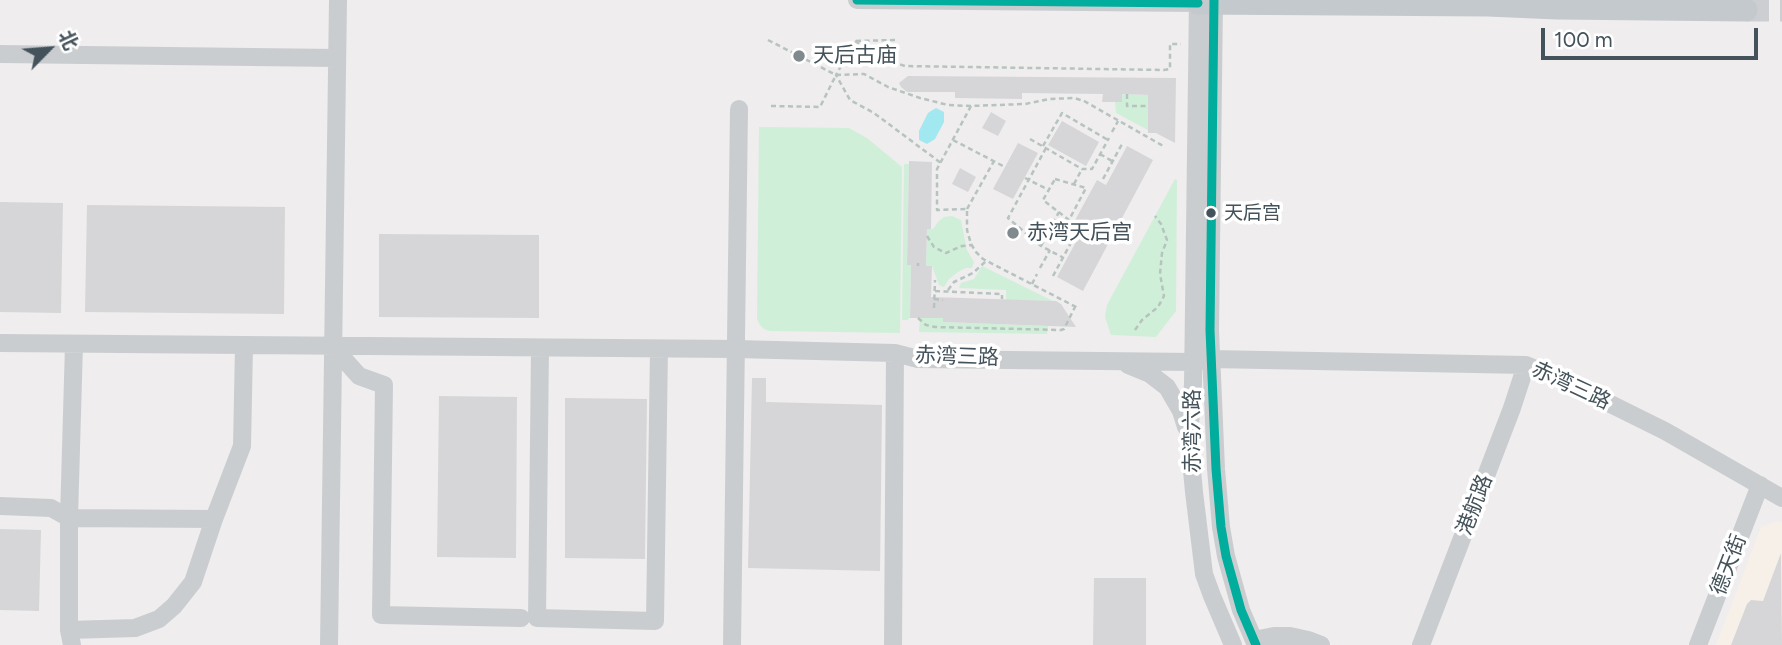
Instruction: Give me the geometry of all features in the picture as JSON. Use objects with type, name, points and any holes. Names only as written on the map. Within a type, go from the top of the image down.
[{"type":"main road","points":[[1206,2],[1746,10]]},
{"type":"street","points":[[329,645],[338,0]]},
{"type":"street","points":[[857,0],[1206,2]]},
{"type":"street","name":"赤湾六路","points":[[1206,2],[1199,357],[1189,439],[1205,574],[1233,645]]},
{"type":"street","points":[[0,54],[337,58]]},
{"type":"street","points":[[733,645],[739,109]]},
{"type":"street","points":[[0,343],[736,349],[895,353],[893,645]]},
{"type":"street","points":[[74,344],[69,518],[71,637],[135,628],[159,619],[193,582],[242,446],[244,346]]},
{"type":"street","points":[[333,347],[359,376],[384,385],[381,615],[521,618]]},
{"type":"street","points":[[540,348],[537,618],[655,621],[659,349]]},
{"type":"street","name":"赤湾三路","points":[[895,353],[919,348],[1526,365],[1665,431],[1782,498]]},
{"type":"street","name":"赤湾三路","points":[[895,353],[918,359],[1114,360],[1199,357]]},
{"type":"street","name":"赤湾六路","points":[[1199,357],[1215,458],[1221,527],[1232,581],[1255,643]]},
{"type":"street","points":[[1114,360],[1150,374],[1167,387],[1181,411],[1189,439]]},
{"type":"street","name":"港航路","points":[[1421,645],[1526,365]]},
{"type":"street","name":"德天街","points":[[1698,645],[1760,485]]},
{"type":"street","points":[[0,506],[51,508],[69,518],[214,519]]},
{"type":"street","points":[[1255,643],[1273,636],[1290,636],[1321,645]]},
{"type":"path","points":[[768,40],[836,75],[864,74],[888,87],[948,104],[1025,104],[1074,98],[1165,147]]},
{"type":"path","points":[[771,106],[820,107],[855,40]]},
{"type":"path","points":[[855,40],[895,40]]},
{"type":"path","points":[[855,40],[887,60],[905,66],[1096,69],[1170,69],[1170,44]]},
{"type":"path","points":[[836,75],[850,100],[874,113],[941,163]]},
{"type":"path","points":[[1127,94],[1126,106],[1148,106]]},
{"type":"path","points":[[967,209],[937,209],[937,169],[971,106]]},
{"type":"path","points":[[1030,139],[1044,147],[1082,169],[1092,169],[1108,139],[1062,113],[1044,147],[1027,178],[1008,218],[1041,246],[1062,257]]},
{"type":"path","points":[[1112,132],[1118,121]]},
{"type":"path","points":[[953,140],[1005,167]]},
{"type":"path","points":[[1103,179],[1122,144]]},
{"type":"path","points":[[1100,154],[1113,161]]},
{"type":"path","points":[[918,318],[926,325],[935,327],[1061,330],[1077,308],[986,261],[972,245],[967,230],[967,209],[994,161]]},
{"type":"path","points":[[1074,184],[1082,169]]},
{"type":"path","points":[[1027,178],[1049,190]]},
{"type":"path","points":[[1055,179],[1086,188],[1069,220],[1044,200],[1049,190],[1055,179]]},
{"type":"path","points":[[1078,204],[1083,206]]},
{"type":"path","points":[[1041,246],[1059,212]]},
{"type":"path","points":[[1135,330],[1142,320],[1158,307],[1164,296],[1160,274],[1162,253],[1167,240],[1155,216]]},
{"type":"path","points":[[927,236],[934,247],[946,253],[972,245]]},
{"type":"path","points":[[1053,276],[1073,239]]},
{"type":"path","points":[[1040,268],[1050,250]]},
{"type":"path","points":[[947,292],[954,282],[973,273],[986,261]]},
{"type":"path","points":[[1032,284],[1037,274]]},
{"type":"path","points":[[934,309],[935,280]]},
{"type":"path","points":[[935,291],[1002,293],[1002,299]]},
{"type":"path","points":[[973,298],[974,293]]},
{"type":"path","points":[[934,299],[943,300]]},
{"type":"shaded area","points":[[1778,521],[1782,523],[1782,645],[1716,645],[1761,527]]},
{"type":"green space","points":[[1122,94],[1148,95],[1148,130],[1116,113],[1115,102],[1122,102]]},
{"type":"green space","points":[[759,127],[849,128],[867,138],[902,167],[900,333],[770,331],[760,325],[757,319]]},
{"type":"green space","points":[[904,164],[909,164],[907,265],[911,265],[910,318],[907,320],[902,320]]},
{"type":"green space","points":[[1175,179],[1176,311],[1156,337],[1111,335],[1105,317],[1107,305]]},
{"type":"green space","points":[[952,216],[961,220],[967,250],[974,262],[972,268],[958,272],[944,287],[939,285],[932,266],[926,266],[927,229],[933,229],[944,217]]},
{"type":"green space","points":[[982,266],[1053,301],[1006,300],[1006,290],[959,288],[961,283],[974,279]]},
{"type":"green space","points":[[943,301],[943,322],[1048,326],[1047,334],[919,332],[920,318],[931,318],[931,312]]},
{"type":"water","points":[[936,108],[944,112],[944,122],[935,139],[927,144],[919,140],[919,131],[928,113]]},
{"type":"building","points":[[908,76],[1176,78],[1175,143],[1156,133],[1148,133],[1148,95],[1122,94],[1122,102],[1102,102],[1103,94],[1022,93],[1022,99],[955,98],[955,92],[907,92],[899,83]]},
{"type":"building","points":[[991,112],[1006,121],[998,136],[982,128]]},
{"type":"building","points":[[1062,121],[1099,142],[1086,166],[1048,145]]},
{"type":"building","points":[[1018,143],[1038,153],[1013,199],[993,189]]},
{"type":"building","points":[[1127,146],[1153,160],[1083,291],[1057,277],[1078,238],[1068,233],[1097,180],[1106,185]]},
{"type":"building","points":[[909,161],[932,162],[931,229],[927,229],[926,266],[932,266],[931,297],[1056,301],[1061,304],[1076,327],[943,322],[943,318],[910,318],[911,265],[907,265]]},
{"type":"building","points":[[960,168],[976,177],[968,192],[952,184]]},
{"type":"building","points":[[0,202],[63,203],[61,313],[0,312]]},
{"type":"building","points":[[87,205],[285,207],[284,314],[85,312]]},
{"type":"building","points":[[379,234],[539,235],[539,318],[379,317]]},
{"type":"building","points":[[752,378],[766,378],[766,402],[882,405],[880,571],[748,568]]},
{"type":"building","points":[[439,396],[517,397],[516,558],[437,557]]},
{"type":"building","points":[[565,398],[647,399],[645,559],[565,558]]},
{"type":"building","points":[[0,529],[41,530],[39,611],[0,610]]},
{"type":"building","points":[[1781,553],[1782,645],[1731,645],[1747,604],[1751,600],[1763,601]]},
{"type":"building","points":[[1094,578],[1146,578],[1146,645],[1093,645]]},
{"type":"tunnel","points":[[1746,10],[1782,10]]},
{"type":"transit line","points":[[857,0],[1198,3]]},
{"type":"transit line","points":[[1214,0],[1210,330],[1216,469],[1226,556],[1241,610],[1256,645]]},
{"type":"place","name":"天后古庙","points":[[799,56]]},
{"type":"place","name":"天后宫","points":[[1211,213]]},
{"type":"place","name":"赤湾天后宫","points":[[1013,233]]}]
